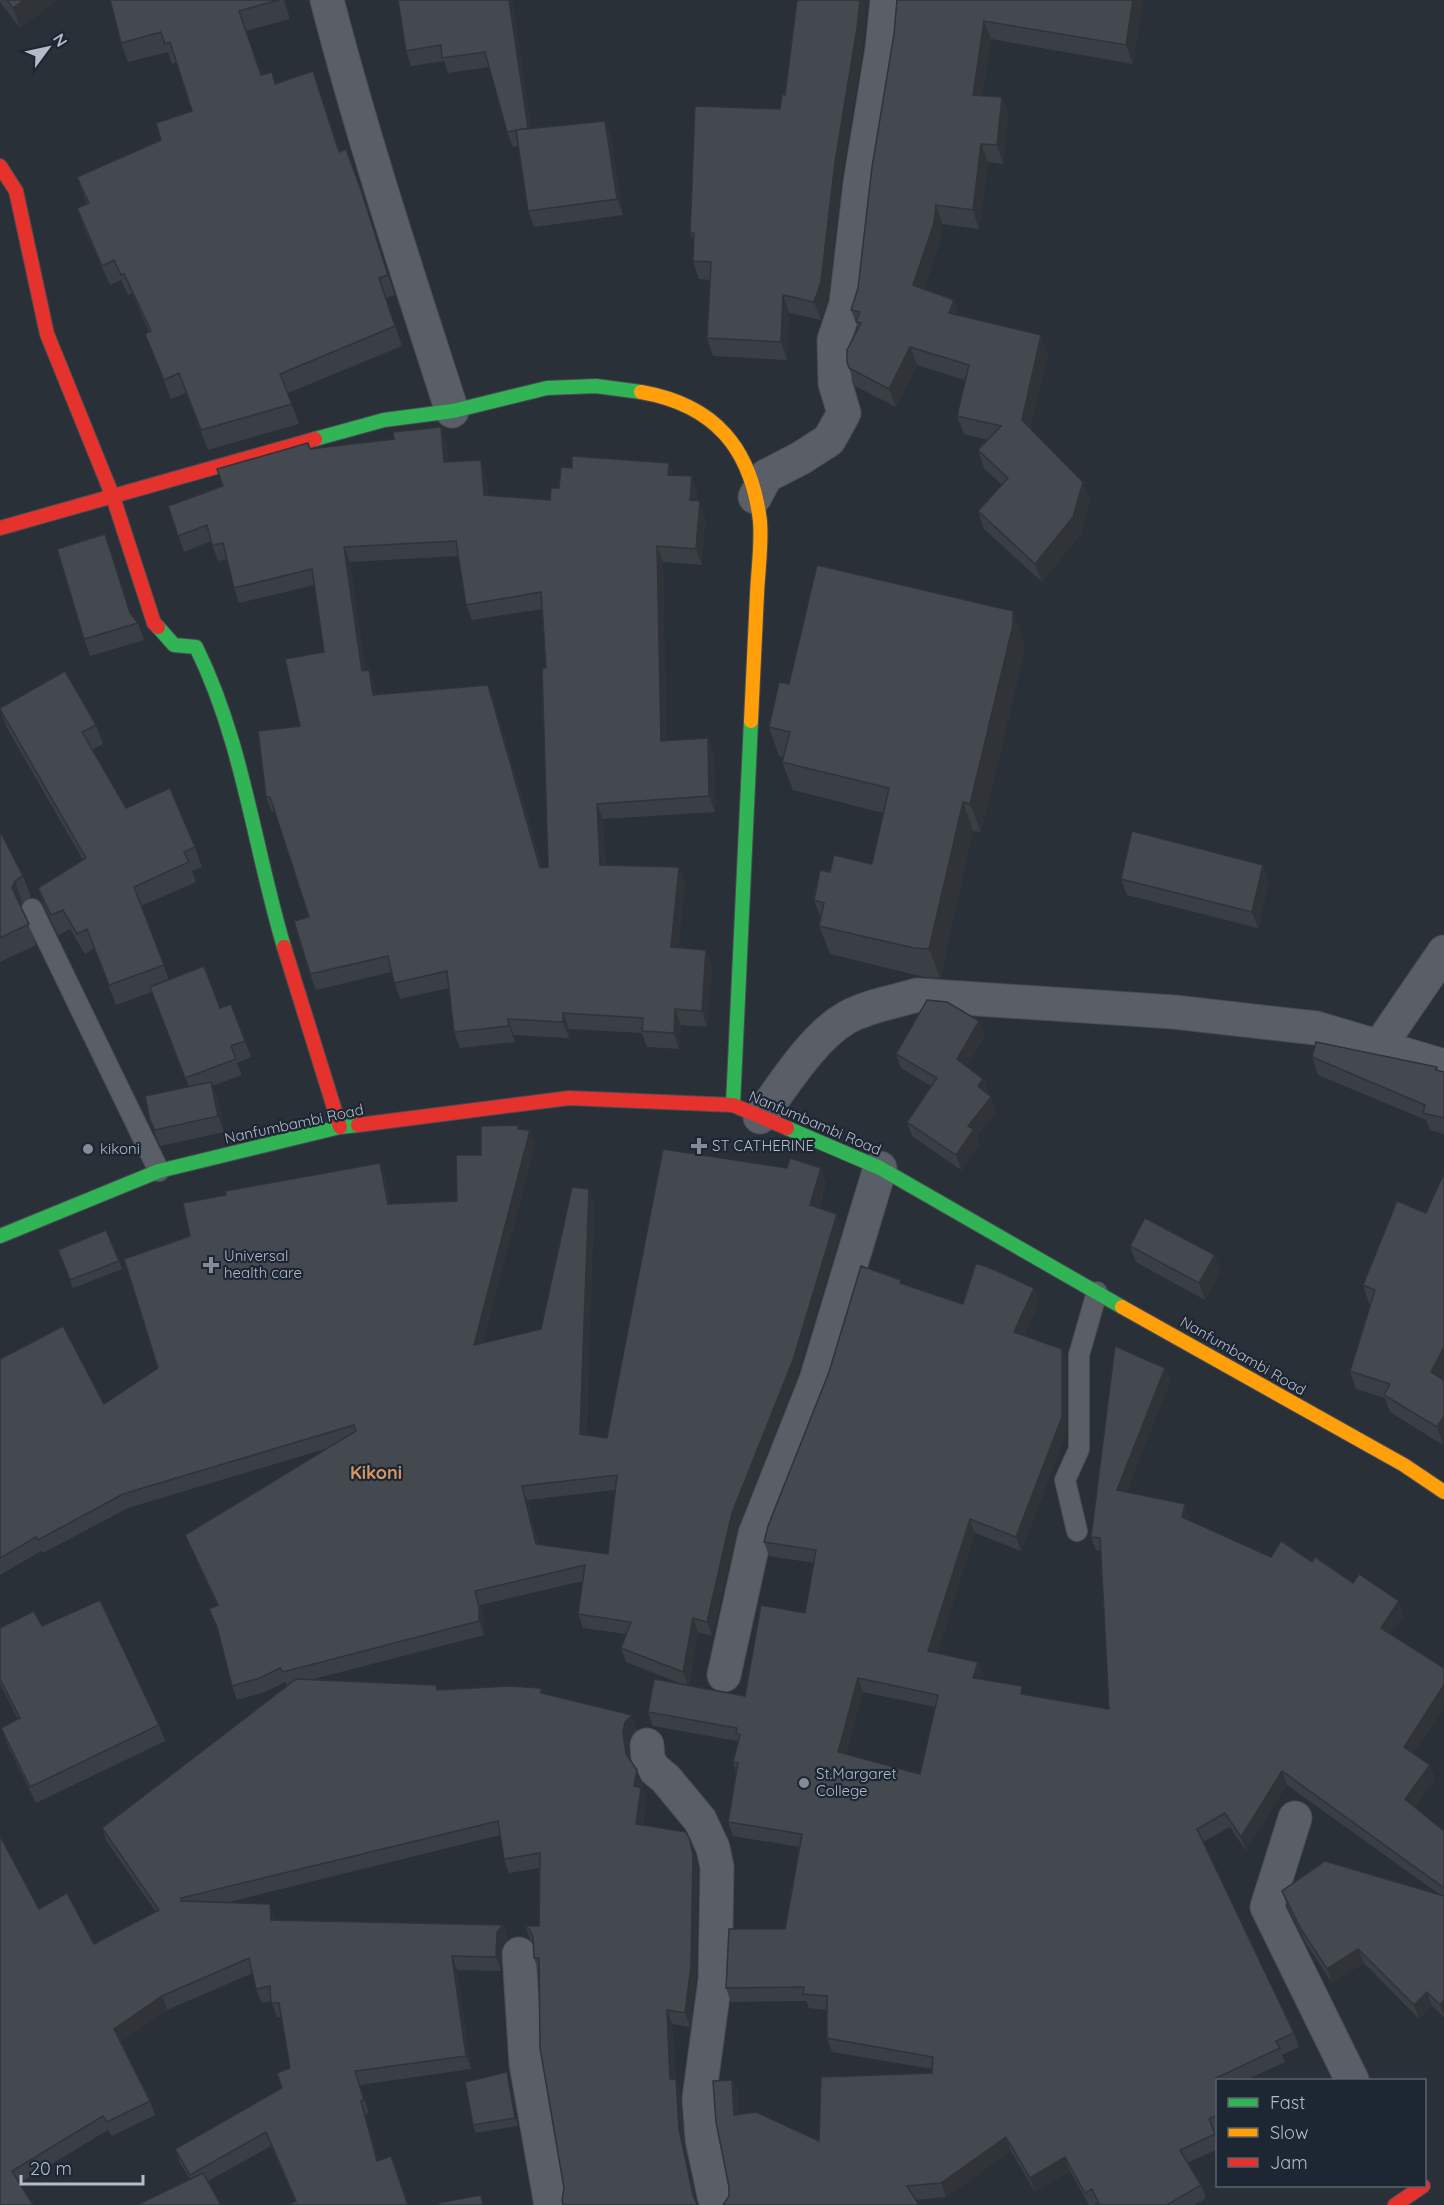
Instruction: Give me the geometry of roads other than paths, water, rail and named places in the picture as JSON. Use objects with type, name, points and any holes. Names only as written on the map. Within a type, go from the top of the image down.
[{"type":"street","points":[[327,0],[377,180],[452,411]]},
{"type":"street","points":[[755,497],[766,476],[829,440],[844,413],[835,383],[834,340],[846,304],[860,183],[882,49],[887,0]]},
{"type":"street","points":[[0,166],[16,191],[47,334],[113,497],[154,623],[174,645],[196,647],[210,672],[224,707],[240,761],[270,898],[340,1127]]},
{"type":"street","points":[[0,528],[365,425],[403,417],[452,411],[546,388],[577,386],[623,388],[668,398],[695,409],[716,424],[735,445],[748,473],[760,523],[747,1111]]},
{"type":"street","points":[[1379,1047],[1444,952]]},
{"type":"street","points":[[747,1111],[845,1018],[917,995],[1174,1012],[1316,1028],[1444,1066]]},
{"type":"street","name":"Nanfumbambi Road","points":[[0,1236],[159,1171],[340,1127],[570,1098],[747,1111],[880,1168],[1404,1465],[1444,1492]]},
{"type":"street","points":[[724,1675],[755,1534],[816,1380],[880,1168]]},
{"type":"street","points":[[647,1745],[648,1759],[653,1768],[666,1779],[700,1820],[713,1848],[717,1867],[715,1980],[699,2099],[702,2139],[716,2205]]},
{"type":"street","points":[[1295,1818],[1267,1907],[1352,2079]]},
{"type":"street","points":[[519,1954],[526,2064],[551,2205]]},
{"type":"lane","points":[[32,909],[159,1171]]},
{"type":"lane","points":[[1077,1531],[1065,1480],[1079,1449],[1078,1355],[1097,1292]]},
{"type":"place","name":"ST CATHERINE","points":[[699,1146]]},
{"type":"place","name":"kikoni","points":[[88,1149]]},
{"type":"place","name":"Universal health care","points":[[211,1265]]},
{"type":"place","name":"St.Margaret College","points":[[804,1783]]},
{"type":"district","name":"Kikoni","points":[[376,1473]]}]
